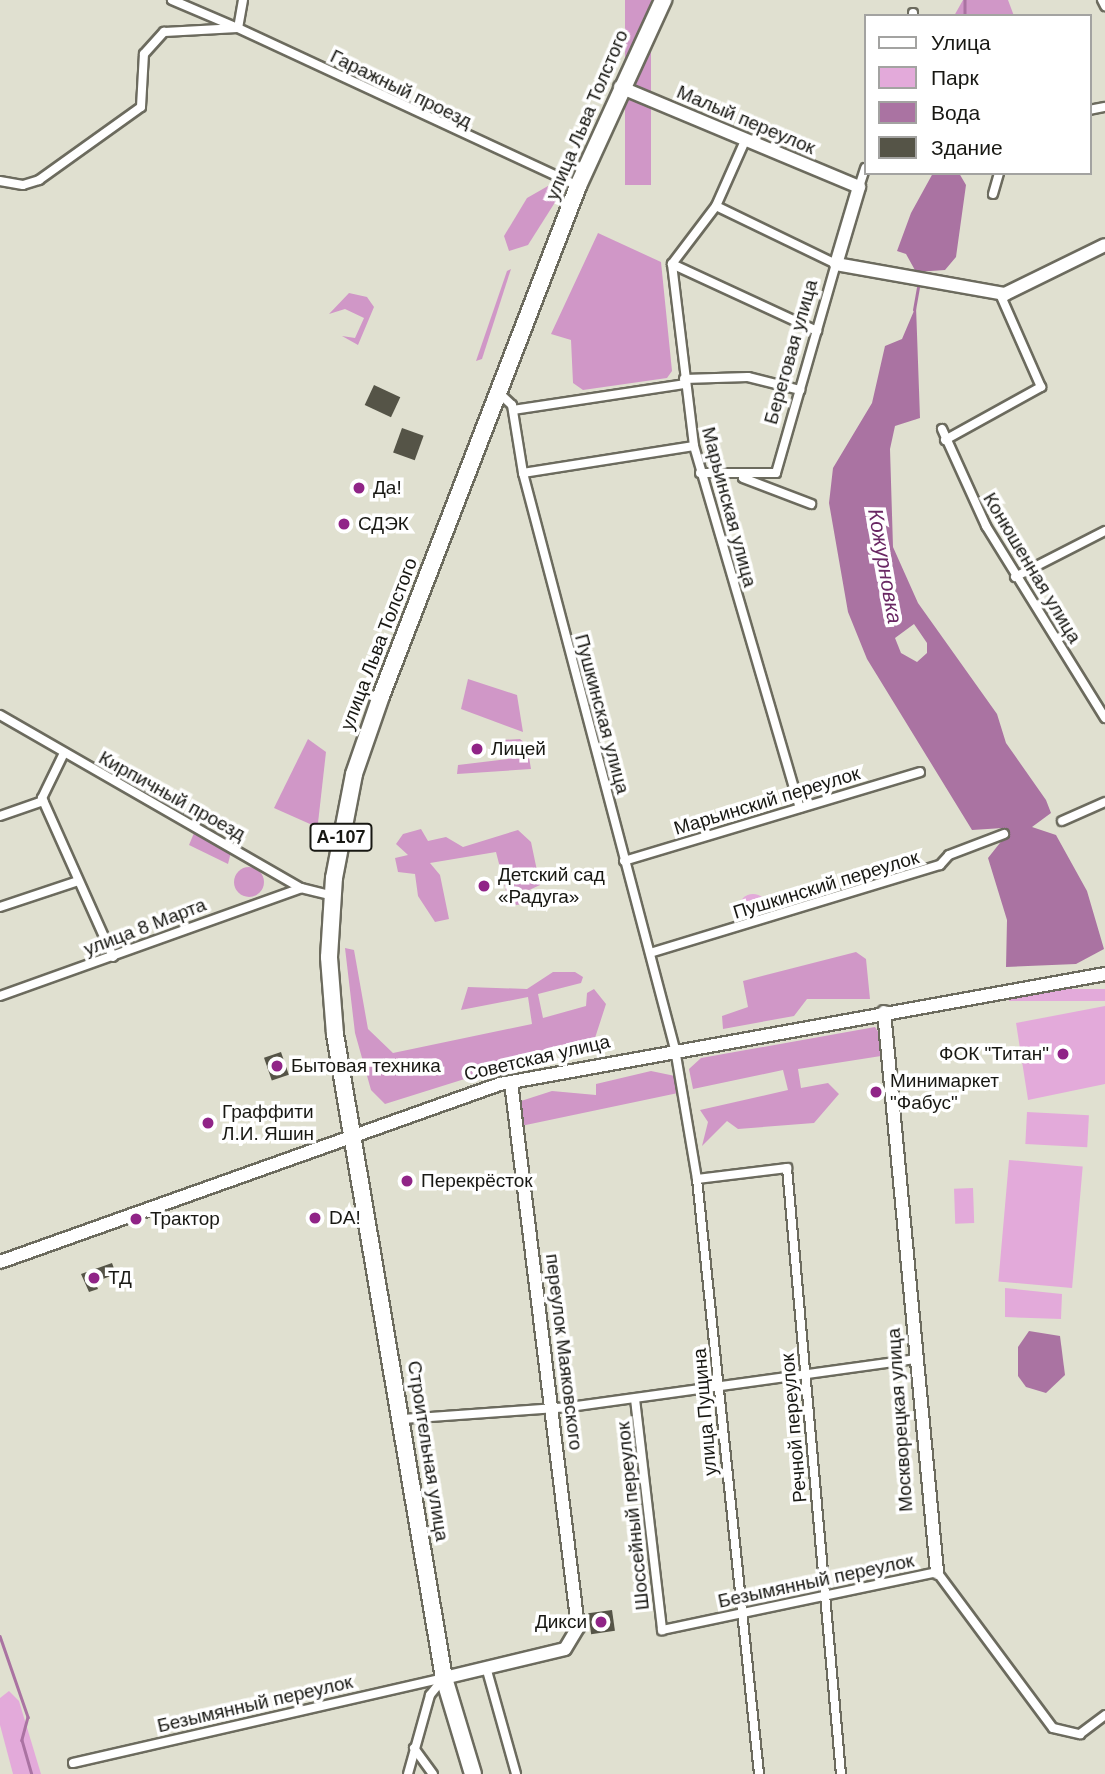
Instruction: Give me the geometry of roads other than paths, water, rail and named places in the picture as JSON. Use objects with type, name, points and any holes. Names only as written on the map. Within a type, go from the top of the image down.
[{"type":"highway","name":"улица Льва Толстого","points":[[351,1132],[329,957],[332,896],[354,774],[578,186],[620,87],[663,0]]},
{"type":"highway","name":"Строительная улица","points":[[351,1132],[403,1419],[443,1678],[473,1774]]},
{"type":"street","name":"Гаражный проезд","points":[[172,0],[578,186]]},
{"type":"street","points":[[0,181],[39,180],[145,102],[144,54],[152,40],[163,32],[238,28],[243,0]]},
{"type":"street","points":[[1102,0],[1105,6]]},
{"type":"street","name":"Малый переулок","points":[[620,87],[744,143],[859,187]]},
{"type":"street","points":[[744,143],[716,206],[673,264],[817,331]]},
{"type":"street","name":"Береговая улица","points":[[700,473],[733,476],[776,474],[864,171]]},
{"type":"street","points":[[993,194],[998,175]]},
{"type":"street","points":[[716,206],[836,264],[1000,294],[1105,245]]},
{"type":"street","name":"Марьинская улица","points":[[673,264],[684,382],[700,473],[800,808]]},
{"type":"street","points":[[945,440],[1041,387],[1000,294]]},
{"type":"street","points":[[498,392],[513,410],[737,376],[800,390]]},
{"type":"street","name":"Пушкинская улица","points":[[513,410],[523,473],[675,1049]]},
{"type":"street","name":"Конюшенная улица","points":[[942,429],[945,440],[1015,577],[1105,718]]},
{"type":"street","points":[[523,473],[694,446]]},
{"type":"street","points":[[733,476],[779,487],[811,503]]},
{"type":"street","points":[[1015,577],[1105,531]]},
{"type":"street","points":[[0,726],[4,717]]},
{"type":"street","name":"Кирпичный проезд","points":[[4,717],[63,755],[301,888],[332,896]]},
{"type":"street","points":[[63,755],[43,802],[113,957]]},
{"type":"street","name":"Марьинский переулок","points":[[624,861],[919,772]]},
{"type":"street","points":[[0,816],[43,802]]},
{"type":"street","points":[[1062,821],[1105,802]]},
{"type":"street","name":"Пушкинский переулок","points":[[650,953],[940,865],[949,855],[1004,834]]},
{"type":"street","points":[[0,907],[78,881]]},
{"type":"street","name":"улица 8 Марта","points":[[0,996],[301,888]]},
{"type":"street","name":"Советская улица","points":[[0,1262],[351,1132],[511,1082],[675,1049],[1105,974]]},
{"type":"street","name":"Москворецкая улица","points":[[884,1012],[937,1572]]},
{"type":"street","name":"улица Пущина","points":[[675,1049],[697,1179],[740,1612],[759,1774]]},
{"type":"street","name":"переулок Маяковского","points":[[486,1667],[565,1649],[578,1627],[511,1082]]},
{"type":"street","name":"Речной переулок","points":[[697,1179],[787,1168],[842,1774]]},
{"type":"street","points":[[403,1419],[552,1409],[635,1399],[804,1371],[915,1359]]},
{"type":"street","name":"Шоссейный переулок","points":[[635,1399],[662,1630]]},
{"type":"street","points":[[937,1572],[1053,1728],[1080,1734],[1105,1715]]},
{"type":"street","name":"Безымянный переулок","points":[[662,1630],[824,1592],[937,1572]]},
{"type":"street","points":[[408,1774],[430,1695],[443,1678],[486,1667],[516,1774]]},
{"type":"street","name":"Безымянный переулок","points":[[73,1763],[443,1678]]},
{"type":"street","points":[[414,1748],[433,1774]]},
{"type":"water","points":[[932,175],[960,175],[966,185],[956,257],[945,270],[916,272],[906,254],[897,251],[911,213]]},
{"type":"water","points":[[916,306],[920,418],[895,426],[890,449],[893,547],[918,603],[997,714],[1006,743],[1046,800],[1051,813],[1032,827],[1056,835],[1087,891],[1104,949],[1076,964],[1006,967],[1007,920],[988,858],[1007,834],[1003,828],[972,830],[867,659],[848,612],[829,503],[833,468],[872,403],[885,346],[902,339]],"holes":[[[914,624],[927,643],[927,653],[917,662],[901,653],[895,638]]]},
{"type":"water","points":[[1029,1331],[1060,1336],[1065,1375],[1046,1393],[1026,1387],[1018,1376],[1018,1347]]},
{"type":"waterway","name":"Кожурновка","points":[[965,0],[965,14]]},
{"type":"waterway","name":"Кожурновка","points":[[914,310],[919,282]]},
{"type":"waterway","points":[[0,1636],[28,1717],[22,1740],[32,1774]]},
{"type":"place","name":"Да!","points":[[359,488]]},
{"type":"place","name":"СДЭК","points":[[344,524]]},
{"type":"place","name":"Лицей","points":[[477,749]]},
{"type":"place","name":"Детский сад «Радуга»","points":[[484,886]]},
{"type":"place","name":"ФОК \"Титан\"","points":[[1063,1054]]},
{"type":"place","name":"Бытовая техника","points":[[277,1066]]},
{"type":"place","name":"Минимаркет \"Фабус\"","points":[[876,1092]]},
{"type":"place","name":"Граффити Л.И. Яшин","points":[[208,1123]]},
{"type":"place","name":"Перекрёсток","points":[[407,1181]]},
{"type":"place","name":"DA!","points":[[315,1218]]},
{"type":"place","name":"Трактор","points":[[136,1219]]},
{"type":"place","name":"ТД","points":[[94,1278]]},
{"type":"place","name":"Дикси","points":[[601,1622]]}]
